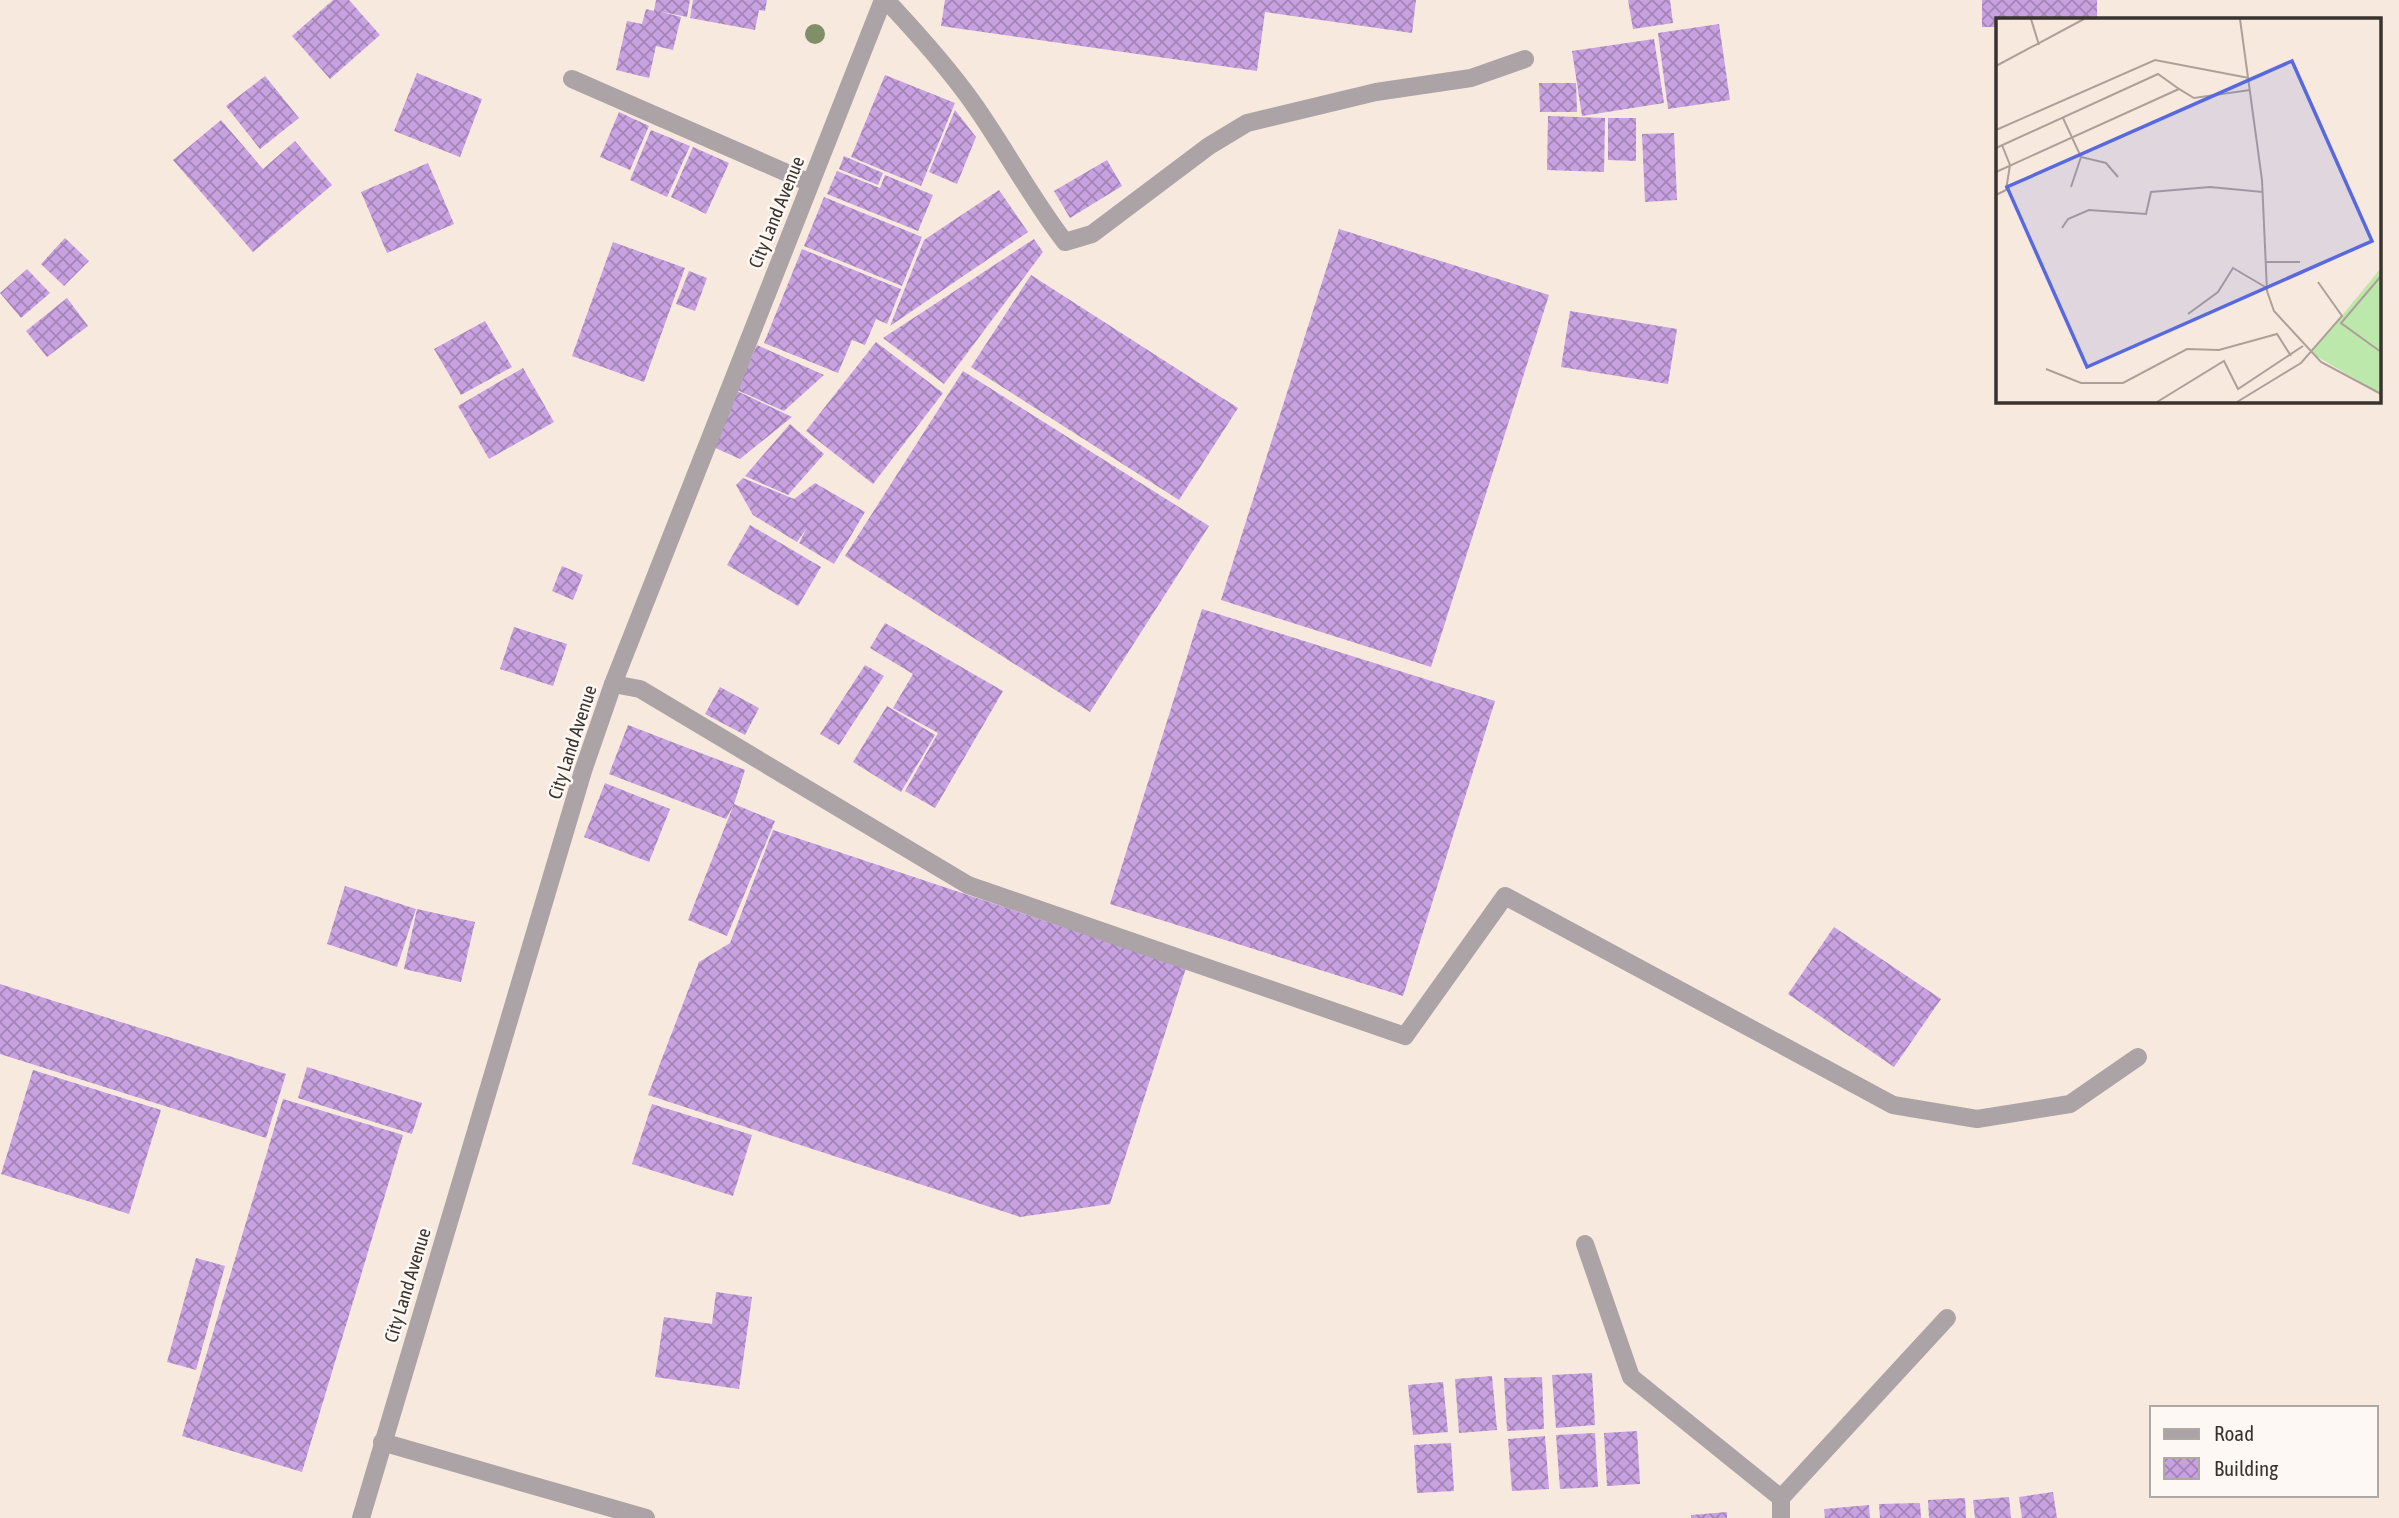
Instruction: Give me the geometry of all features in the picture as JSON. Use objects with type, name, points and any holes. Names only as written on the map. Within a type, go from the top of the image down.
[{"type":"street","points":[[884,0],[929,46],[973,103],[1065,242],[1092,234],[1209,146],[1247,123],[1376,92],[1471,78],[1525,59]]},
{"type":"street","name":"City Land Avenue","points":[[361,1518],[583,772],[613,684],[884,0]]},
{"type":"street","points":[[572,79],[810,183]]},
{"type":"street","points":[[613,684],[640,689],[968,885],[1405,1036],[1505,896],[1894,1105],[1978,1119],[2070,1104],[2138,1057]]},
{"type":"street","points":[[1585,1244],[1631,1377],[1781,1498]]},
{"type":"street","points":[[1781,1518],[1781,1498],[1947,1318]]},
{"type":"street","points":[[382,1443],[646,1518]]},
{"type":"building","points":[[333,0],[349,0],[380,35],[330,79],[292,36]]},
{"type":"building","points":[[656,0],[690,0],[687,17],[658,11],[681,17],[673,50],[656,46],[649,78],[616,70],[627,21],[642,24],[646,9],[654,11]]},
{"type":"building","points":[[693,0],[767,0],[765,11],[759,10],[755,30],[690,18]]},
{"type":"building","points":[[945,0],[1416,0],[1412,33],[1265,12],[1257,71],[941,26]]},
{"type":"building","points":[[1628,0],[1670,0],[1673,23],[1633,29]]},
{"type":"building","points":[[1982,0],[2097,0],[2097,18],[1996,18],[1996,27],[1982,27]]},
{"type":"building","points":[[1719,24],[1730,100],[1668,109],[1658,33]]},
{"type":"building","points":[[1654,39],[1664,103],[1582,116],[1572,51]]},
{"type":"building","points":[[417,73],[482,99],[460,157],[394,131]]},
{"type":"building","points":[[885,75],[955,103],[921,186],[851,157]]},
{"type":"building","points":[[265,76],[299,118],[260,149],[226,106]]},
{"type":"building","points":[[1539,83],[1576,83],[1577,112],[1540,112]]},
{"type":"building","points":[[955,110],[976,137],[957,184],[929,172]]},
{"type":"building","points":[[619,112],[649,126],[630,170],[600,157]]},
{"type":"building","points":[[1548,116],[1605,118],[1604,172],[1547,170]]},
{"type":"building","points":[[1608,118],[1636,118],[1636,161],[1608,160]]},
{"type":"building","points":[[221,120],[263,169],[295,141],[332,185],[253,252],[173,160]]},
{"type":"building","points":[[651,130],[690,146],[667,197],[630,180]]},
{"type":"building","points":[[1674,133],[1677,200],[1645,202],[1642,134]]},
{"type":"building","points":[[693,147],[729,163],[706,214],[671,197]]},
{"type":"building","points":[[844,156],[883,173],[878,185],[839,169]]},
{"type":"building","points":[[1107,160],[1122,186],[1070,218],[1054,191]]},
{"type":"building","points":[[428,163],[454,224],[387,253],[361,192]]},
{"type":"building","points":[[837,171],[880,188],[885,175],[933,195],[918,231],[827,194]]},
{"type":"building","points":[[999,190],[1028,232],[890,326],[924,240]]},
{"type":"building","points":[[824,197],[922,237],[902,286],[804,246]]},
{"type":"building","points":[[1339,229],[1549,295],[1431,667],[1221,600]]},
{"type":"building","points":[[65,238],[89,261],[64,286],[41,264]]},
{"type":"building","points":[[1034,239],[1043,252],[944,384],[883,338]]},
{"type":"building","points":[[613,242],[685,268],[644,382],[572,356]]},
{"type":"building","points":[[802,249],[901,289],[887,324],[876,319],[865,345],[852,340],[838,373],[764,343]]},
{"type":"building","points":[[27,269],[50,293],[21,318],[0,293]]},
{"type":"building","points":[[689,271],[707,278],[695,311],[676,304]]},
{"type":"building","points":[[1031,275],[1238,408],[1179,500],[971,367]]},
{"type":"building","points":[[67,298],[88,326],[47,357],[26,331]]},
{"type":"building","points":[[1570,311],[1677,329],[1668,384],[1561,367]]},
{"type":"building","points":[[485,321],[512,367],[461,395],[434,349]]},
{"type":"building","points":[[876,342],[943,393],[873,484],[806,431]]},
{"type":"building","points":[[757,345],[824,375],[784,411],[737,390]]},
{"type":"building","points":[[523,368],[554,422],[489,459],[458,406]]},
{"type":"building","points":[[963,371],[1209,526],[1090,712],[845,556]]},
{"type":"building","points":[[737,391],[792,417],[740,459],[711,446]]},
{"type":"building","points":[[790,424],[824,454],[788,495],[745,476]]},
{"type":"building","points":[[743,478],[794,499],[815,483],[865,512],[834,564],[799,543],[807,528],[797,542],[753,515],[736,485]]},
{"type":"building","points":[[750,525],[821,567],[798,606],[727,565]]},
{"type":"building","points":[[562,566],[583,575],[573,600],[552,591]]},
{"type":"building","points":[[1202,609],[1495,701],[1403,996],[1110,904]]},
{"type":"building","points":[[885,623],[1003,691],[935,808],[905,791],[938,733],[893,708],[913,674],[870,648]]},
{"type":"building","points":[[514,627],[567,644],[553,686],[500,669]]},
{"type":"building","points":[[865,665],[884,676],[839,745],[820,734]]},
{"type":"building","points":[[720,687],[759,708],[745,735],[705,714]]},
{"type":"building","points":[[887,706],[935,735],[901,792],[853,762]]},
{"type":"building","points":[[628,725],[745,770],[726,819],[609,774]]},
{"type":"building","points":[[605,783],[670,809],[649,862],[584,837]]},
{"type":"building","points":[[734,804],[775,821],[727,936],[688,920]]},
{"type":"building","points":[[773,830],[1186,968],[1110,1204],[1020,1217],[648,1095],[699,962],[730,943]]},
{"type":"building","points":[[345,886],[416,909],[397,967],[327,944]]},
{"type":"building","points":[[417,909],[475,922],[461,982],[404,969]]},
{"type":"building","points":[[1834,927],[1941,999],[1894,1067],[1788,994]]},
{"type":"building","points":[[0,984],[286,1074],[266,1138],[0,1054]]},
{"type":"building","points":[[307,1067],[422,1103],[412,1134],[298,1098]]},
{"type":"building","points":[[33,1070],[161,1110],[129,1214],[1,1174]]},
{"type":"building","points":[[283,1099],[403,1135],[302,1472],[182,1436]]},
{"type":"building","points":[[652,1104],[752,1135],[733,1196],[632,1164]]},
{"type":"building","points":[[196,1258],[225,1266],[196,1370],[167,1362]]},
{"type":"building","points":[[716,1292],[752,1297],[739,1389],[655,1377],[664,1317],[712,1324]]},
{"type":"building","points":[[1592,1373],[1595,1425],[1556,1428],[1552,1375]]},
{"type":"building","points":[[1492,1376],[1497,1430],[1459,1433],[1455,1379]]},
{"type":"building","points":[[1542,1377],[1544,1429],[1507,1431],[1504,1378]]},
{"type":"building","points":[[1443,1382],[1448,1432],[1413,1435],[1408,1385]]},
{"type":"building","points":[[1637,1431],[1640,1484],[1607,1486],[1604,1433]]},
{"type":"building","points":[[1595,1433],[1598,1487],[1560,1489],[1556,1435]]},
{"type":"building","points":[[1545,1436],[1549,1489],[1512,1491],[1508,1439]]},
{"type":"building","points":[[1451,1443],[1454,1491],[1417,1493],[1414,1445]]},
{"type":"building","points":[[2053,1492],[2057,1518],[2022,1518],[2019,1497]]},
{"type":"building","points":[[2009,1497],[2011,1518],[1975,1518],[1973,1500]]},
{"type":"building","points":[[1965,1498],[1966,1518],[1929,1518],[1928,1500]]},
{"type":"building","points":[[1920,1503],[1921,1518],[1880,1518],[1879,1504]]},
{"type":"building","points":[[1869,1505],[1870,1518],[1825,1518],[1824,1509]]},
{"type":"building","points":[[1727,1512],[1727,1518],[1691,1518],[1691,1515]]}]
